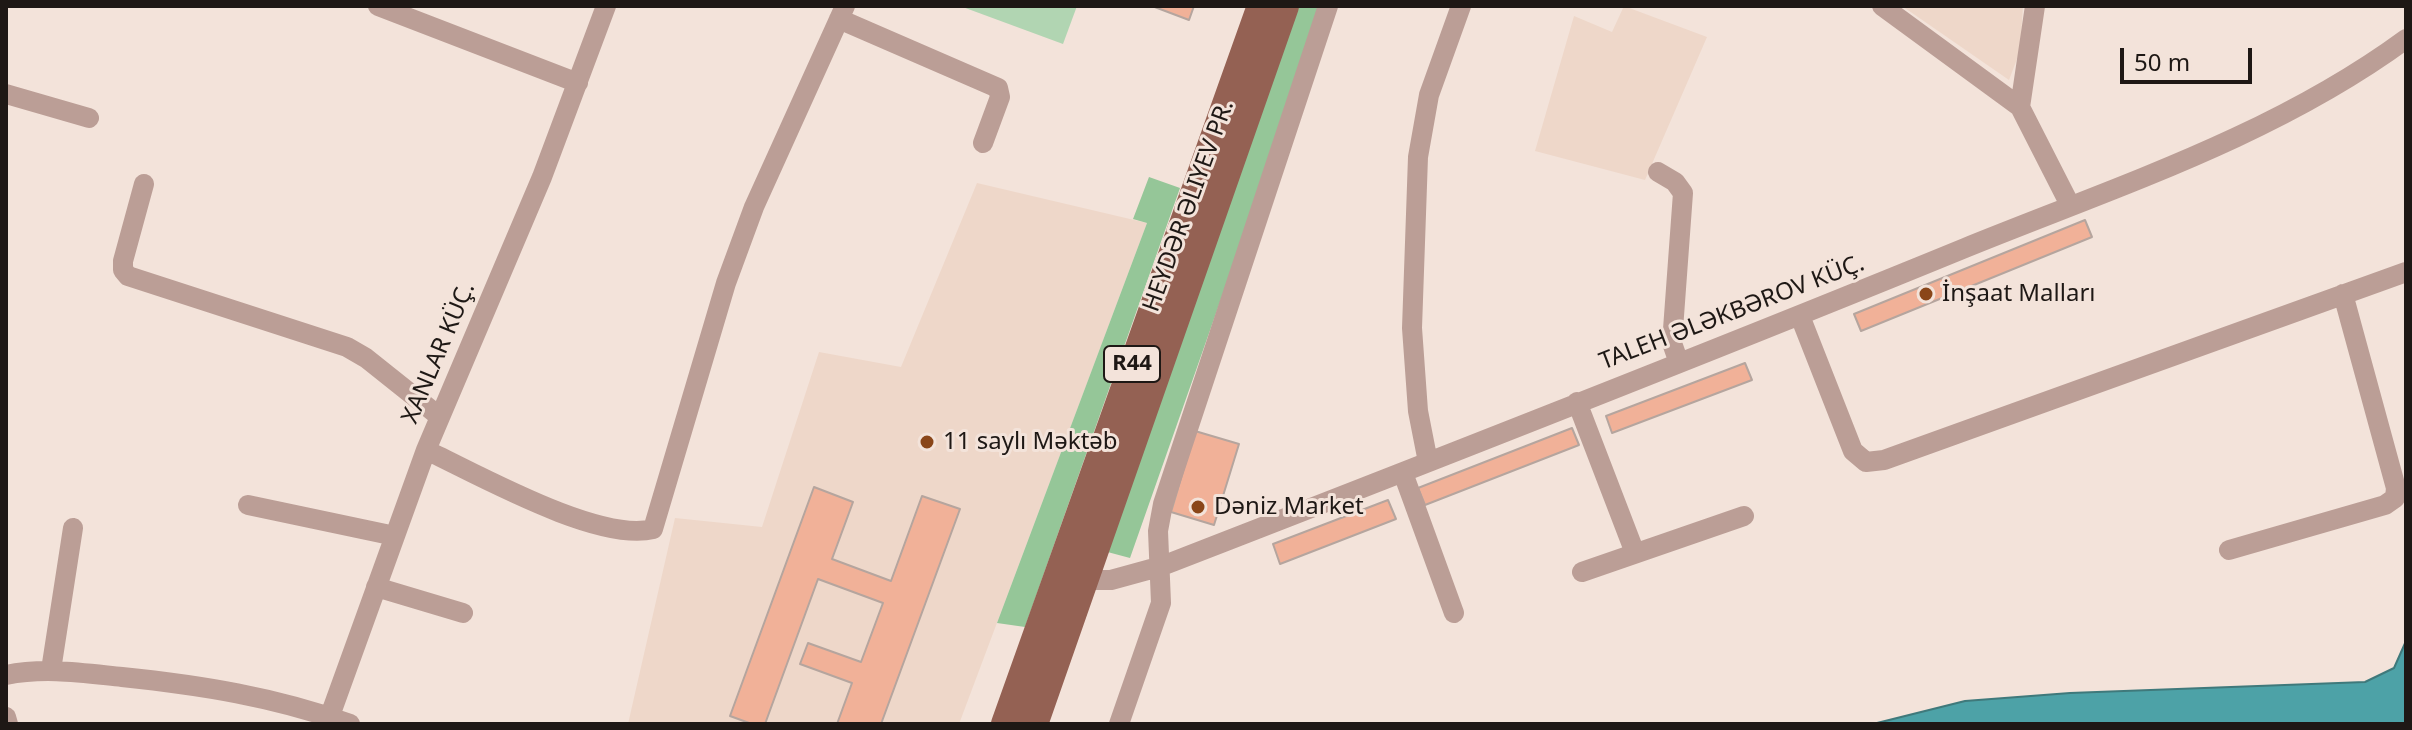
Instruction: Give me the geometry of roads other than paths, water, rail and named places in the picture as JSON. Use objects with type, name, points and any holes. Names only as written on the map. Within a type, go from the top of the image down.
[{"type":"main road","name":"HEYDƏR ƏLIYEV PR.","points":[[1033,724],[1069,580],[1262,6]]},
{"type":"main road","name":"HEYDƏR ƏLIYEV PR.","points":[[1006,724],[1069,580],[1284,6]]},
{"type":"street","points":[[378,6],[578,83]]},
{"type":"street","name":"XANLAR KÜÇ.","points":[[328,720],[426,450],[542,177],[606,6]]},
{"type":"street","points":[[1119,724],[1161,603],[1162,566],[1158,531],[1163,504],[1328,6]]},
{"type":"street","points":[[1428,462],[1418,411],[1412,328],[1418,157],[1429,95],[1461,6]]},
{"type":"street","points":[[1882,6],[2020,107],[2070,205]]},
{"type":"street","points":[[2020,107],[2035,6]]},
{"type":"street","points":[[426,450],[552,510],[638,533],[653,529],[726,283],[749,220],[842,12],[998,88],[1000,97],[983,143]]},
{"type":"street","name":"TALEH ƏLƏKBƏROV KÜÇ.","points":[[1069,580],[1111,580],[1162,566],[1800,316],[2295,111],[2338,87],[2406,39]]},
{"type":"street","points":[[6,94],[89,118]]},
{"type":"street","points":[[1658,172],[1675,182],[1683,193],[1672,343],[1679,363]]},
{"type":"street","points":[[144,184],[123,261],[123,270],[128,276],[347,347],[366,358],[440,417]]},
{"type":"street","points":[[1800,316],[1853,451],[1866,462],[1884,460],[2406,272]]},
{"type":"street","points":[[2229,550],[2385,505],[2395,498],[2396,488],[2343,294]]},
{"type":"street","points":[[1577,402],[1635,553]]},
{"type":"street","points":[[1403,473],[1454,613]]},
{"type":"street","points":[[248,505],[395,536]]},
{"type":"street","points":[[1582,572],[1744,516]]},
{"type":"street","points":[[51,670],[73,528]]},
{"type":"street","points":[[376,587],[463,613]]},
{"type":"street","points":[[6,675],[51,670],[247,693],[328,720],[350,724]]},
{"type":"street","points":[[6,717],[8,724]]},
{"type":"water","points":[[2406,641],[2406,724],[1873,724],[1965,701],[2070,693],[2365,682],[2394,668]]},
{"type":"place","name":"İnşaat Malları","points":[[1926,294]]},
{"type":"place","name":"11 saylı Məktəb","points":[[927,442]]},
{"type":"place","name":"Dəniz Market","points":[[1198,507]]}]
